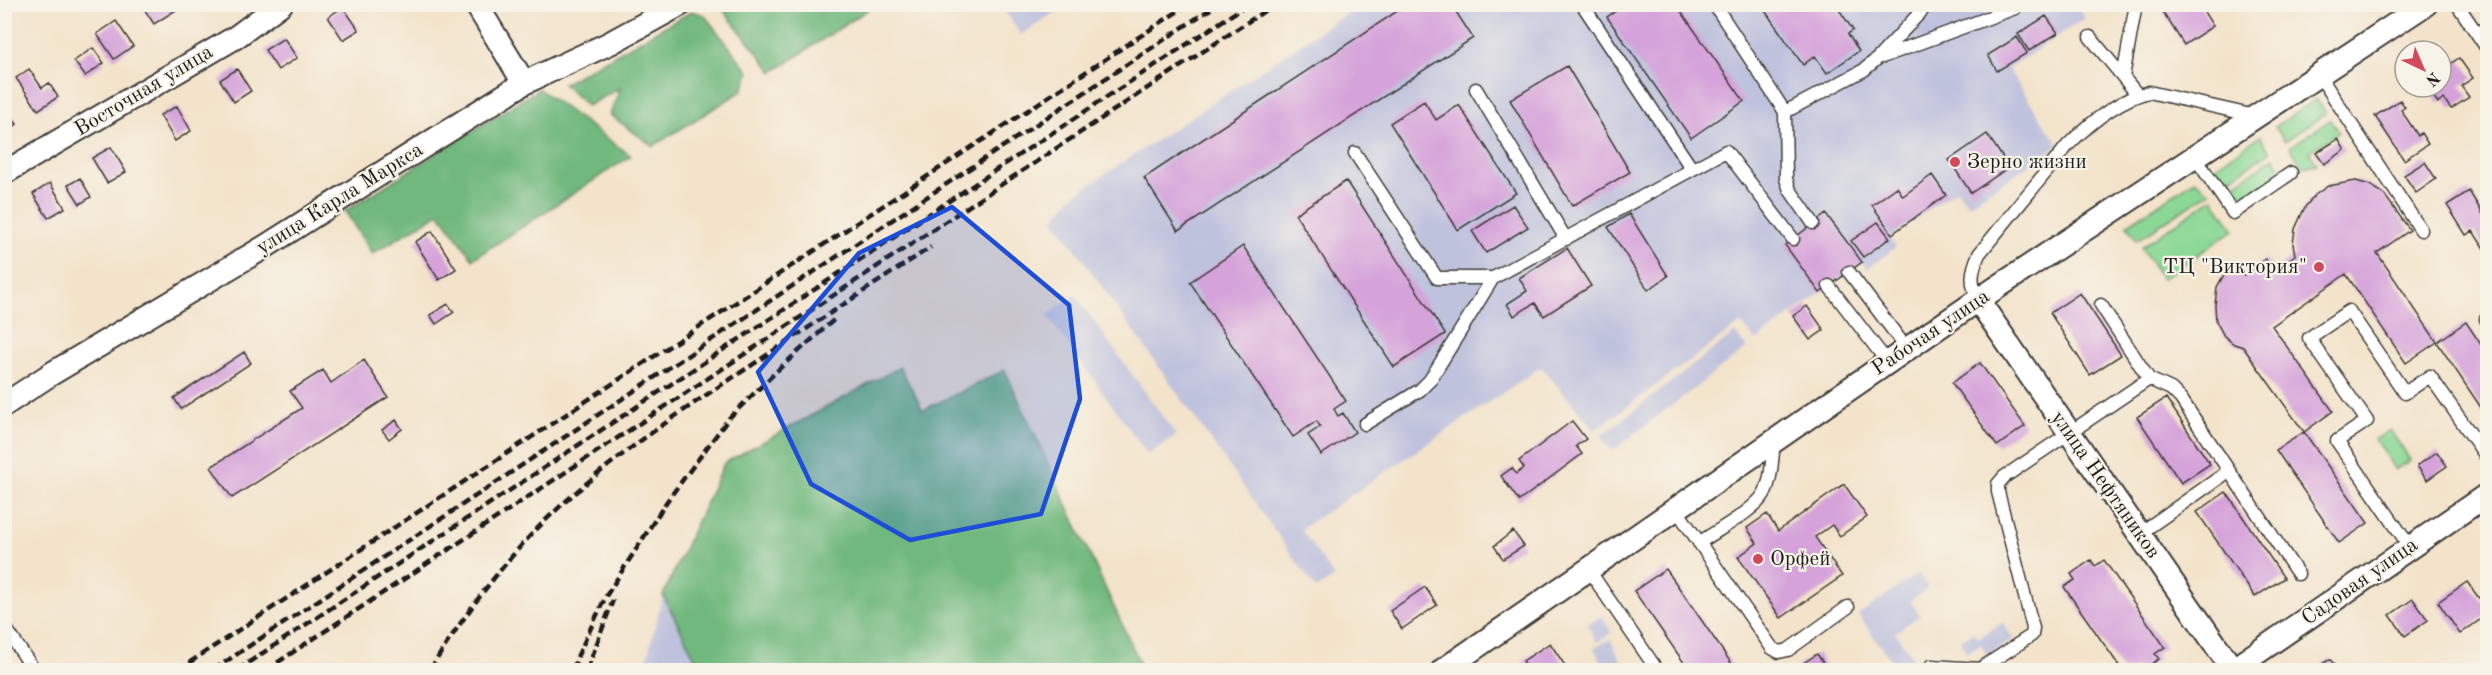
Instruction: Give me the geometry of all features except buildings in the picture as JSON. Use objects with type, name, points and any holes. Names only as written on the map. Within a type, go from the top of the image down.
[{"type":"street","name":"Восточная улица","points":[[4,173],[236,36],[281,4]]},
{"type":"street","points":[[477,4],[524,84]]},
{"type":"street","name":"улица Карла Маркса","points":[[4,405],[51,374],[263,248],[524,84],[610,43],[681,4]]},
{"type":"street","name":"Рабочая улица","points":[[1443,670],[1978,300],[2426,4]]},
{"type":"street","name":"улица Нефтяников","points":[[1978,300],[2233,670]]},
{"type":"street","name":"Садовая улица","points":[[2233,670],[2487,494]]},
{"type":"lane","points":[[1582,4],[1692,169]]},
{"type":"lane","points":[[1714,4],[1785,112],[1786,179],[1790,190],[1814,223]]},
{"type":"lane","points":[[1785,112],[1864,70],[1928,4]]},
{"type":"lane","points":[[2123,77],[2136,4]]},
{"type":"lane","points":[[2457,4],[2487,50]]},
{"type":"lane","points":[[1878,58],[2015,8]]},
{"type":"lane","points":[[2090,37],[2137,94]]},
{"type":"lane","points":[[2319,75],[2421,230]]},
{"type":"lane","points":[[1476,89],[1566,238]]},
{"type":"lane","points":[[1978,300],[1972,286],[1971,272],[1979,254],[2068,145],[2081,132],[2137,94],[2149,92],[2256,117]]},
{"type":"lane","points":[[1355,153],[1437,278],[1493,278],[1726,151],[1793,239]]},
{"type":"lane","points":[[2195,157],[2233,213],[2291,173]]},
{"type":"lane","points":[[1849,272],[1907,349]]},
{"type":"lane","points":[[1365,424],[1420,390],[1430,380],[1493,278]]},
{"type":"lane","points":[[1829,286],[1888,363]]},
{"type":"lane","points":[[2102,305],[2150,379],[2176,393],[2298,574]]},
{"type":"lane","points":[[2410,548],[2337,441],[2367,420],[2310,338],[2349,311],[2405,393],[2430,376],[2487,459]]},
{"type":"lane","points":[[1930,666],[1980,669],[2032,635],[1998,484],[2150,379]]},
{"type":"lane","points":[[1699,543],[1755,505],[1764,494],[1768,483],[1774,441]]},
{"type":"lane","points":[[2139,534],[2229,471]]},
{"type":"lane","points":[[1676,509],[1772,648],[1779,652],[1788,650],[1848,606]]},
{"type":"lane","points":[[1588,569],[1657,670]]},
{"type":"lane","points":[[4,626],[34,670]]},
{"type":"highlighted area","points":[[952,207],[1069,305],[1080,399],[1041,514],[910,540],[811,484],[758,372],[859,253]]},
{"type":"shaded area","points":[[2077,4],[2085,18],[2008,69],[2059,145],[1968,205],[1957,189],[1890,238],[1896,247],[1867,269],[1862,262],[1756,341],[1741,323],[1595,430],[1541,367],[1301,529],[1334,577],[1316,589],[1054,219],[1071,197],[1359,5]]},
{"type":"shaded area","points":[[1001,5],[1066,5],[1021,35]]},
{"type":"shaded area","points":[[1075,295],[1176,435],[1148,455],[1047,315]]},
{"type":"shaded area","points":[[1735,333],[1747,348],[1612,451],[1601,436]]},
{"type":"shaded area","points":[[1918,573],[1928,588],[1910,601],[1920,615],[1895,633],[1916,662],[1903,670],[1898,670],[1858,615]]},
{"type":"shaded area","points":[[663,595],[701,670],[644,670]]},
{"type":"shaded area","points":[[1602,616],[1612,633],[1597,642],[1587,624]]},
{"type":"shaded area","points":[[2003,622],[2013,639],[1987,655],[1981,644],[1967,653],[1960,641],[1974,632],[1978,638]]},
{"type":"shaded area","points":[[1610,639],[1626,670],[1606,670],[1594,648]]},
{"type":"green space","points":[[719,5],[875,5],[773,72]]},
{"type":"green space","points":[[692,11],[704,15],[749,72],[742,91],[653,146],[610,115],[620,88],[587,106],[563,84]]},
{"type":"green space","points":[[539,89],[631,156],[473,259],[439,213],[372,254],[345,211]]},
{"type":"green space","points":[[2316,99],[2326,113],[2285,141],[2275,127]]},
{"type":"green space","points":[[2330,120],[2339,132],[2309,152],[2317,164],[2302,167],[2290,147]]},
{"type":"green space","points":[[2260,136],[2270,152],[2221,184],[2216,166]]},
{"type":"green space","points":[[2274,157],[2284,172],[2236,204],[2226,190]]},
{"type":"green space","points":[[2195,180],[2210,192],[2137,240],[2127,225]]},
{"type":"green space","points":[[2213,198],[2234,230],[2162,279],[2141,247]]},
{"type":"green space","points":[[900,367],[923,410],[1005,370],[1143,670],[701,670],[663,595],[724,463]]},
{"type":"green space","points":[[2390,430],[2410,460],[2395,470],[2375,440]]},
{"type":"railway","points":[[178,670],[1189,4]]},
{"type":"railway","points":[[213,670],[1218,4]]},
{"type":"railway","points":[[237,670],[1248,4]]},
{"type":"railway","points":[[266,670],[1275,4]]},
{"type":"railway","points":[[430,670],[464,618],[502,568],[530,536],[580,489],[634,445],[691,405],[931,247]]},
{"type":"railway","points":[[573,670],[606,596],[667,501],[729,418],[837,317]]},
{"type":"railway","points":[[587,670],[613,600]]},
{"type":"place","name":"Зерно жизни","points":[[1955,162]]},
{"type":"place","name":"ТЦ \"Виктория\"","points":[[2319,267]]},
{"type":"place","name":"Орфей","points":[[1758,559]]}]
